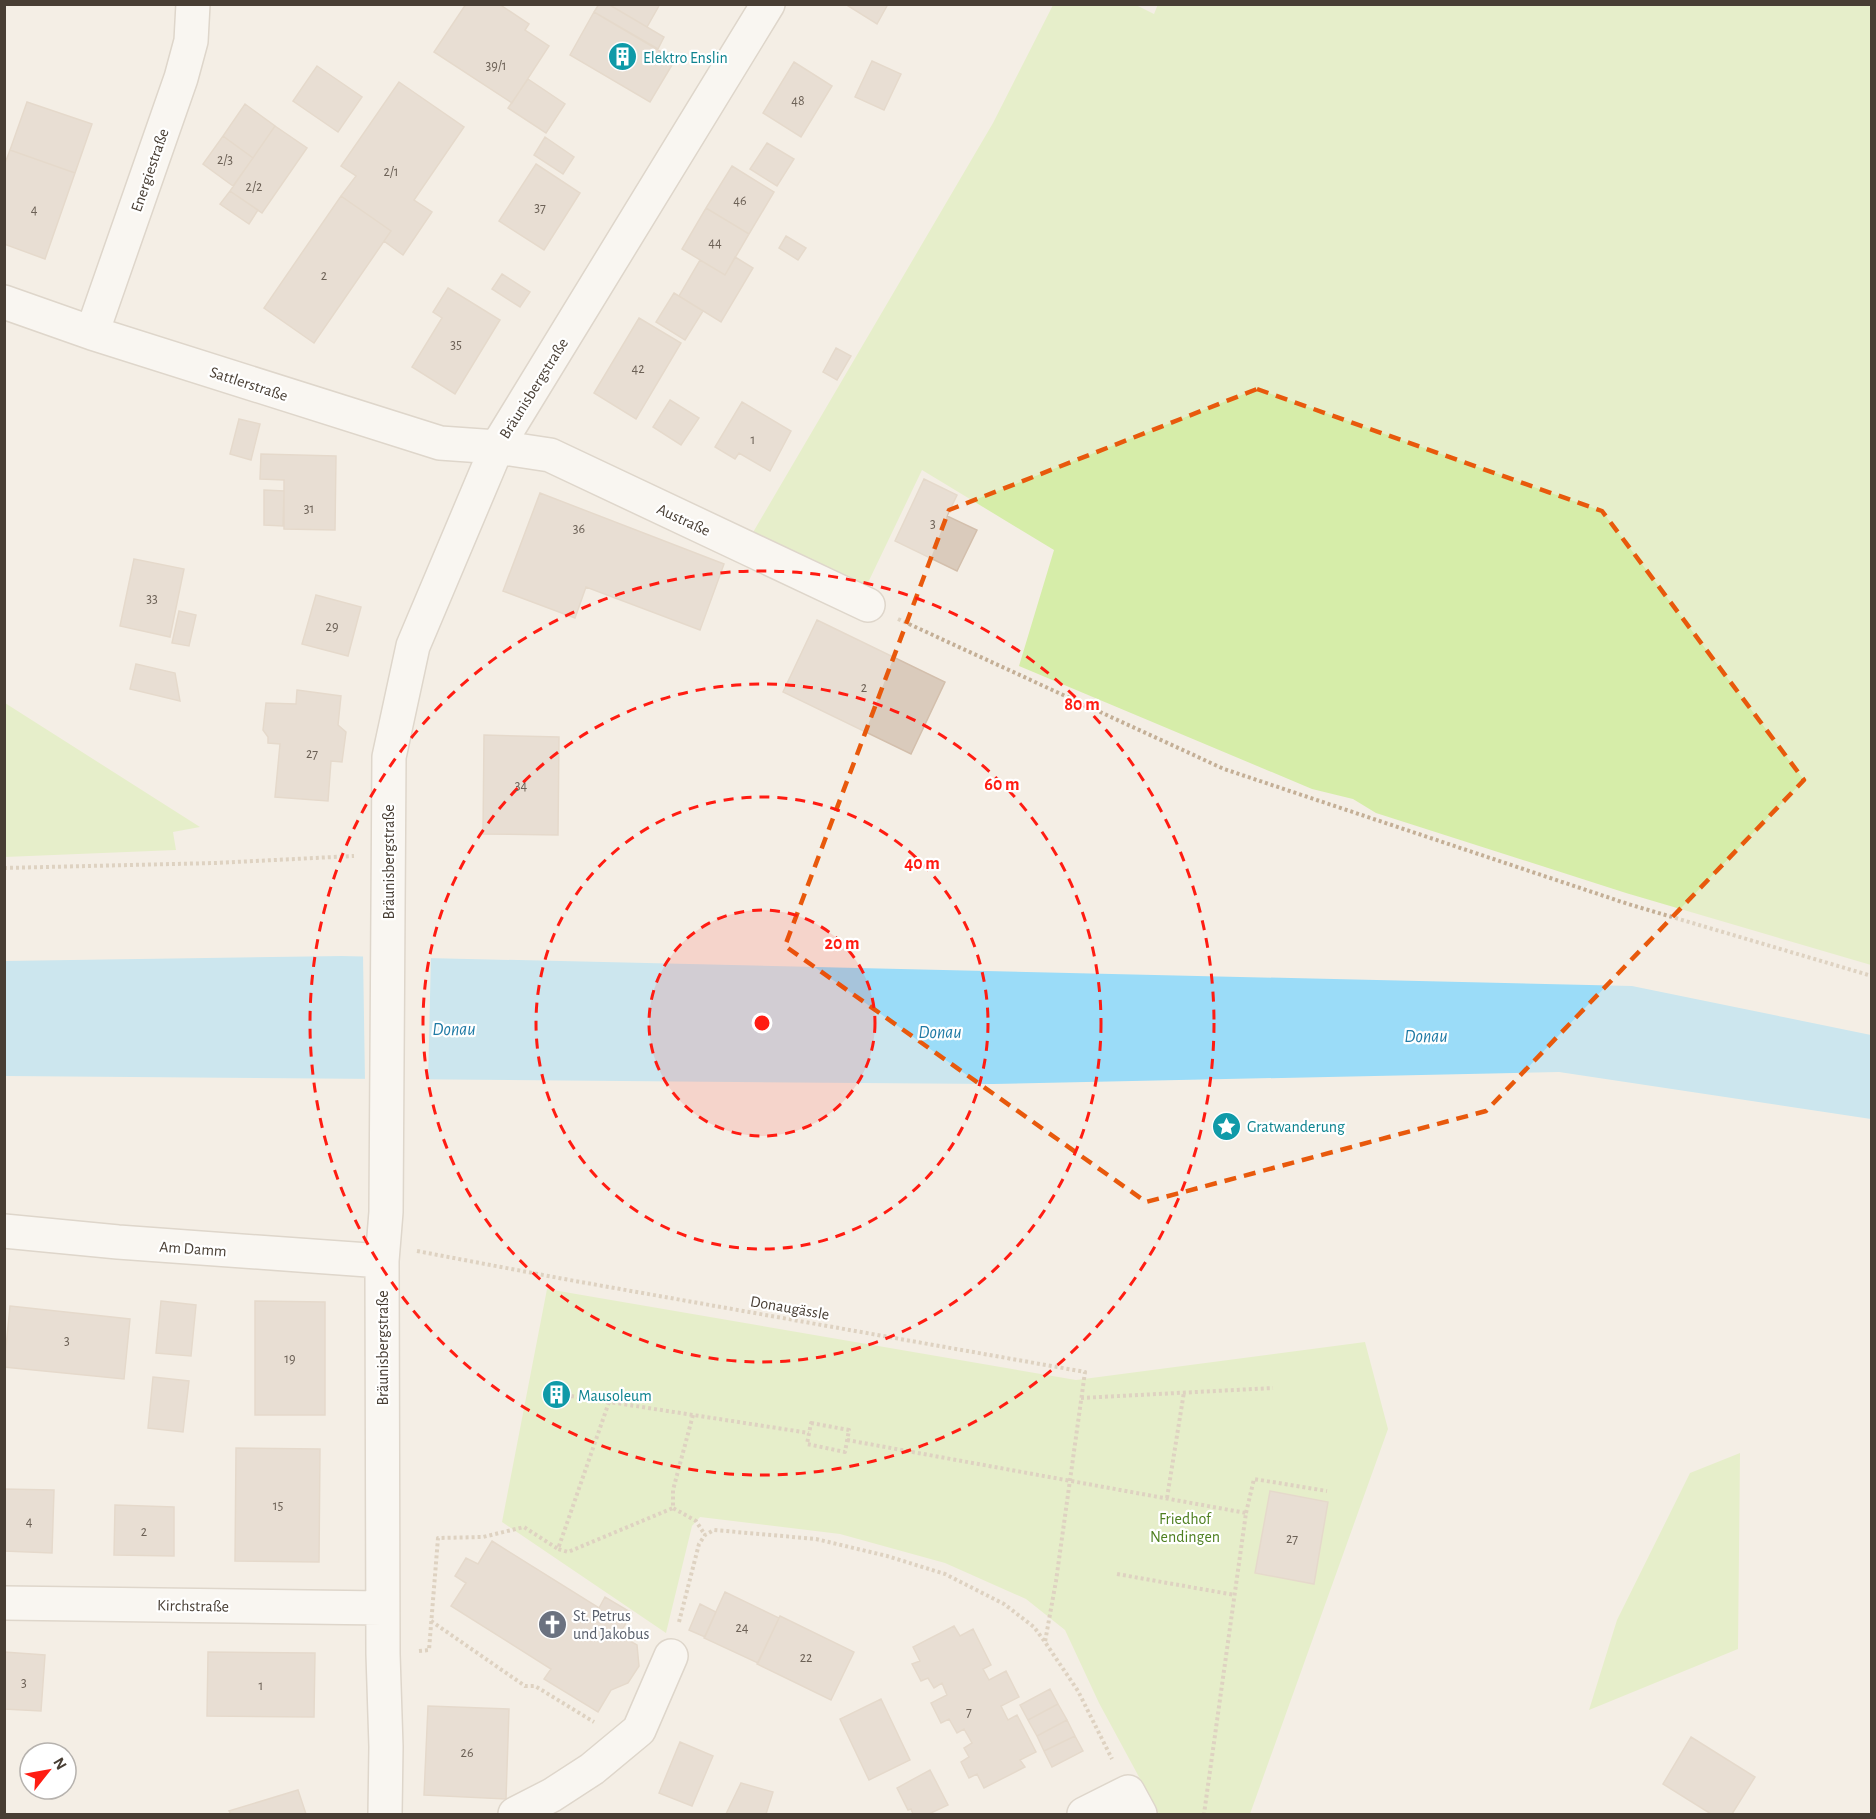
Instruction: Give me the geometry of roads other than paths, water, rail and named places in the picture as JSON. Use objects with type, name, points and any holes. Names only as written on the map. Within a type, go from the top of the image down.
[{"type":"street","name":"Energiestraße","points":[[92,333],[181,78],[191,41],[193,4]]},
{"type":"street","name":"Bräunisbergstraße","points":[[385,1815],[386,1747],[382,1608],[383,1254],[386,1212],[389,757],[412,646],[497,447],[768,4]]},
{"type":"street","name":"Sattlerstraße","points":[[4,302],[92,333],[440,444],[497,447]]},
{"type":"street","name":"Austraße","points":[[497,447],[550,455],[868,605]]},
{"type":"street","name":"Am Damm","points":[[4,1231],[118,1242],[383,1254]]},
{"type":"street","name":"Kirchstraße","points":[[4,1603],[382,1608]]},
{"type":"street","points":[[515,1815],[552,1795],[592,1769],[639,1730],[671,1656]]},
{"type":"street","points":[[1084,1815],[1134,1803]]},
{"type":"water","name":"Donau","points":[[342,956],[1632,986],[1871,1035],[1871,1119],[1559,1072],[993,1084],[5,1076],[4,961]]},
{"type":"place","name":"Elektro Enslin","points":[[622,57]]},
{"type":"place","name":"Gratwanderung","points":[[1226,1126]]},
{"type":"place","name":"Mausoleum","points":[[557,1395]]},
{"type":"place","name":"St. Petrus und Jakobus","points":[[552,1624]]},
{"type":"park label","name":"Friedhof Nendingen","points":[[1185,1527]]}]
